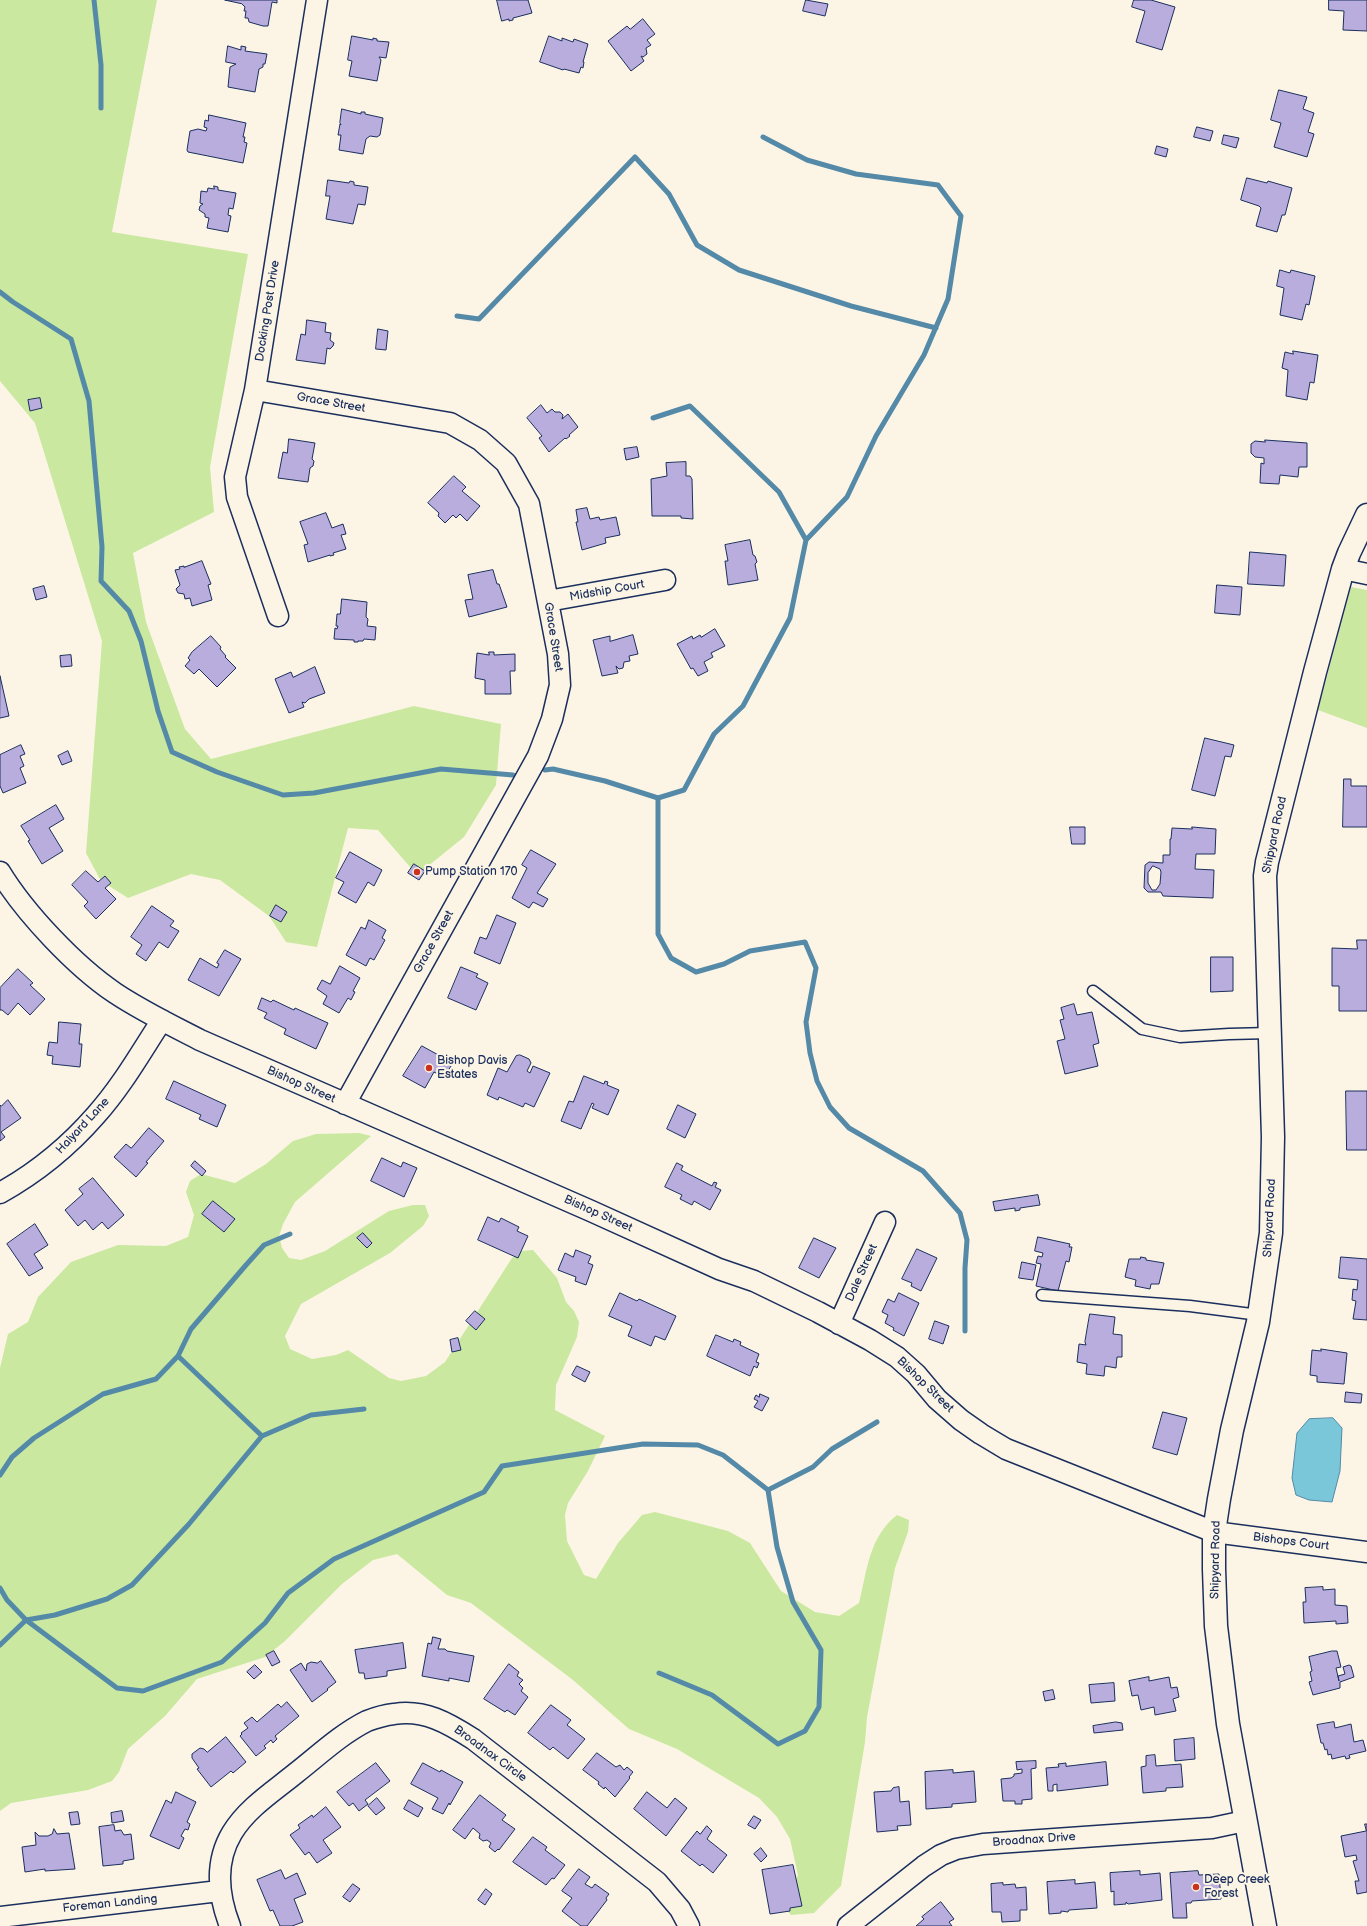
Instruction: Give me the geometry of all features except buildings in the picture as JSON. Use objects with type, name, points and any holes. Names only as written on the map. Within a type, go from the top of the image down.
[{"type":"street","name":"Docking Post Drive","points":[[278,616],[237,497],[235,477],[255,390],[317,0]]},
{"type":"street","name":"Grace Street","points":[[255,390],[450,423],[480,440],[506,463],[529,504],[558,654],[560,685],[552,719],[538,756],[345,1104]]},
{"type":"street","name":"Shipyard Road","points":[[1265,1926],[1229,1731],[1216,1626],[1214,1532],[1218,1499],[1258,1315],[1267,1266],[1271,1225],[1273,1136],[1266,876],[1267,862],[1313,679],[1343,569],[1348,553],[1367,516]]},
{"type":"street","points":[[1343,569],[1367,574]]},
{"type":"street","name":"Midship Court","points":[[548,601],[665,580]]},
{"type":"street","name":"Bishop Street","points":[[0,872],[50,937],[114,992],[162,1020],[200,1040],[440,1144],[718,1269],[772,1289],[870,1340],[897,1357],[916,1374],[937,1399],[961,1420],[1006,1449],[1214,1532]]},
{"type":"street","name":"Halyard Lane","points":[[0,1193],[34,1172],[54,1157],[96,1115],[122,1082],[162,1020]]},
{"type":"street","name":"Dale Street","points":[[839,1324],[885,1222]]},
{"type":"street","name":"Bishops Court","points":[[1214,1532],[1367,1552]]},
{"type":"street","name":"Broadnax Circle","points":[[230,1926],[222,1906],[219,1891],[219,1870],[232,1833],[244,1817],[256,1805],[355,1728],[369,1720],[394,1714],[415,1713],[446,1722],[473,1739],[658,1882],[680,1909],[689,1926]]},
{"type":"street","name":"Broadnax Drive","points":[[848,1926],[924,1866],[941,1855],[956,1849],[983,1844],[1212,1828],[1245,1821]]},
{"type":"street","name":"Foreman Landing","points":[[0,1916],[219,1891]]},
{"type":"lane","points":[[1093,991],[1142,1029],[1180,1037],[1229,1034],[1270,1034]]},
{"type":"lane","points":[[1042,1295],[1190,1306],[1258,1315]]},
{"type":"green space","points":[[0,0],[157,0],[112,232],[248,254],[210,467],[214,512],[133,553],[146,622],[185,729],[211,759],[414,706],[501,724],[496,785],[464,837],[417,875],[378,830],[348,828],[317,947],[286,942],[269,916],[220,880],[191,874],[128,898],[101,881],[86,853],[102,641],[35,423],[0,381]]},
{"type":"green space","points":[[1351,587],[1367,590],[1367,728],[1318,710]]},
{"type":"green space","points":[[359,1133],[371,1136],[295,1202],[283,1224],[279,1236],[282,1248],[289,1258],[301,1260],[325,1251],[389,1211],[413,1205],[425,1205],[429,1216],[423,1226],[390,1253],[301,1304],[285,1336],[290,1349],[312,1359],[336,1355],[348,1350],[389,1378],[401,1381],[426,1376],[445,1362],[512,1258],[521,1251],[533,1250],[557,1278],[566,1302],[574,1311],[579,1322],[577,1337],[556,1385],[555,1410],[605,1436],[588,1471],[568,1503],[565,1515],[567,1541],[584,1575],[596,1579],[618,1543],[642,1515],[655,1512],[728,1531],[750,1543],[781,1591],[815,1612],[839,1616],[859,1603],[870,1555],[880,1533],[897,1515],[909,1520],[908,1532],[895,1568],[867,1717],[865,1742],[841,1886],[814,1913],[791,1915],[783,1906],[798,1875],[790,1839],[777,1817],[759,1798],[677,1749],[629,1729],[573,1680],[471,1603],[447,1595],[397,1554],[373,1560],[342,1584],[285,1641],[265,1657],[197,1679],[165,1716],[128,1749],[119,1772],[112,1781],[88,1790],[11,1803],[0,1811],[0,1368],[8,1334],[28,1322],[38,1297],[71,1262],[118,1245],[166,1246],[188,1237],[194,1215],[186,1192],[190,1181],[201,1174],[235,1183],[266,1164],[293,1141],[316,1134]]},
{"type":"water","points":[[1333,1418],[1342,1428],[1340,1471],[1332,1502],[1309,1500],[1296,1495],[1292,1478],[1297,1433],[1309,1419]]},
{"type":"waterway","points":[[94,0],[101,65],[101,108]]},
{"type":"waterway","points":[[545,770],[553,769],[605,781],[658,798],[684,790],[714,734],[743,706],[790,618],[806,540],[847,497],[876,436],[924,355],[948,299],[961,216],[938,185],[856,174],[807,160],[763,137]]},
{"type":"waterway","points":[[457,316],[479,319],[635,157],[669,194],[697,245],[739,270],[851,306],[936,328]]},
{"type":"waterway","points":[[0,292],[71,339],[89,401],[102,547],[101,581],[129,611],[141,641],[158,711],[172,752],[217,772],[283,795],[314,793],[441,769],[513,775]]},
{"type":"waterway","points":[[653,418],[690,406],[779,492],[806,540]]},
{"type":"waterway","points":[[658,798],[658,934],[671,958],[696,972],[724,964],[750,951],[805,942],[816,968],[806,1022],[810,1053],[817,1081],[830,1107],[849,1128],[923,1171],[960,1213],[967,1240],[965,1268],[965,1331]]},
{"type":"waterway","points":[[0,1475],[12,1457],[34,1438],[103,1394],[156,1379],[178,1356],[191,1329],[264,1245],[290,1234]]},
{"type":"waterway","points":[[178,1356],[262,1436]]},
{"type":"waterway","points":[[0,1645],[26,1620],[55,1615],[107,1599],[132,1585],[189,1524],[262,1436],[311,1415],[364,1409]]},
{"type":"waterway","points":[[768,1490],[813,1467],[832,1449],[877,1422]]},
{"type":"waterway","points":[[0,1588],[7,1600],[26,1620],[117,1688],[143,1691],[222,1662],[265,1623],[288,1593],[334,1559],[484,1492],[502,1466],[643,1444],[698,1445],[723,1455],[768,1490],[777,1547],[793,1602],[821,1650],[819,1707],[805,1731],[778,1744],[712,1695],[659,1673]]},
{"type":"place","name":"Pump Station 170","points":[[417,872]]},
{"type":"place","name":"Bishop Davis Estates","points":[[429,1068]]},
{"type":"place","name":"Deep Creek Forest","points":[[1196,1887]]}]
